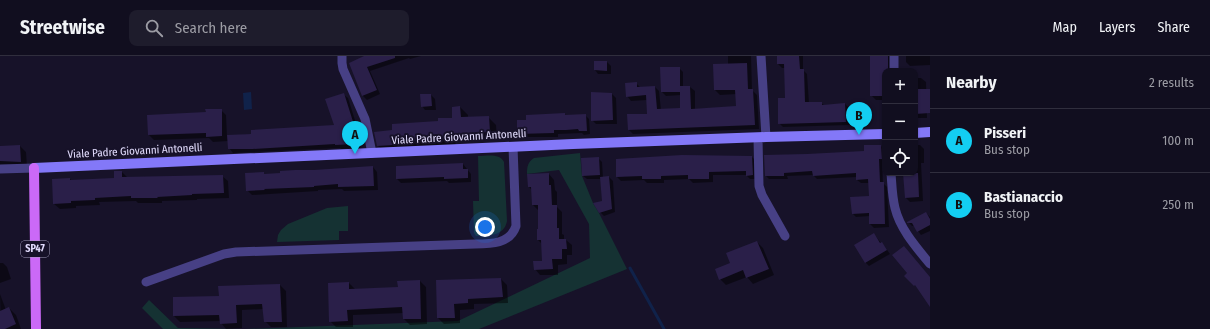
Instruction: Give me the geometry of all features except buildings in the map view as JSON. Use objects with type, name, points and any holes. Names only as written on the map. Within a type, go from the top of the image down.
[{"type":"main road","points":[[918,133],[930,132]]},
{"type":"main road","name":"Viale Padre Giovanni Antonelli","points":[[34,168],[762,137],[882,134]]},
{"type":"main road","name":"SP47","points":[[34,168],[36,329]]},
{"type":"street","points":[[342,56],[344,69],[365,119],[372,153]]},
{"type":"street","points":[[761,56],[762,137],[759,186],[762,195],[785,236]]},
{"type":"street","points":[[894,56],[894,68]]},
{"type":"street","points":[[146,282],[224,254],[236,252],[500,242],[512,234],[516,226],[513,147]]},
{"type":"street","points":[[0,169],[34,168]]},
{"type":"street","points":[[891,176],[893,198],[898,218],[909,237],[930,264]]},
{"type":"green space","points":[[580,153],[582,176],[593,203],[627,269],[479,329],[244,329],[458,321],[590,258],[589,224],[559,170],[527,174],[528,164],[534,158]]},
{"type":"green space","points":[[478,156],[496,156],[500,157],[504,162],[507,221],[503,230],[499,233],[476,236],[474,233],[473,201],[479,201]]},
{"type":"green space","points":[[348,206],[348,231],[339,231],[339,240],[277,242],[278,235],[281,230],[288,224],[327,208]]},
{"type":"green space","points":[[149,300],[178,328],[244,329],[163,329],[142,308]]},
{"type":"water","points":[[251,92],[252,109],[244,110],[243,93]]},
{"type":"waterway","points":[[630,268],[664,329]]},
{"type":"place","name":"Bastianaccio","points":[[859,135]]},
{"type":"place","name":"Pisseri","points":[[355,154]]}]
